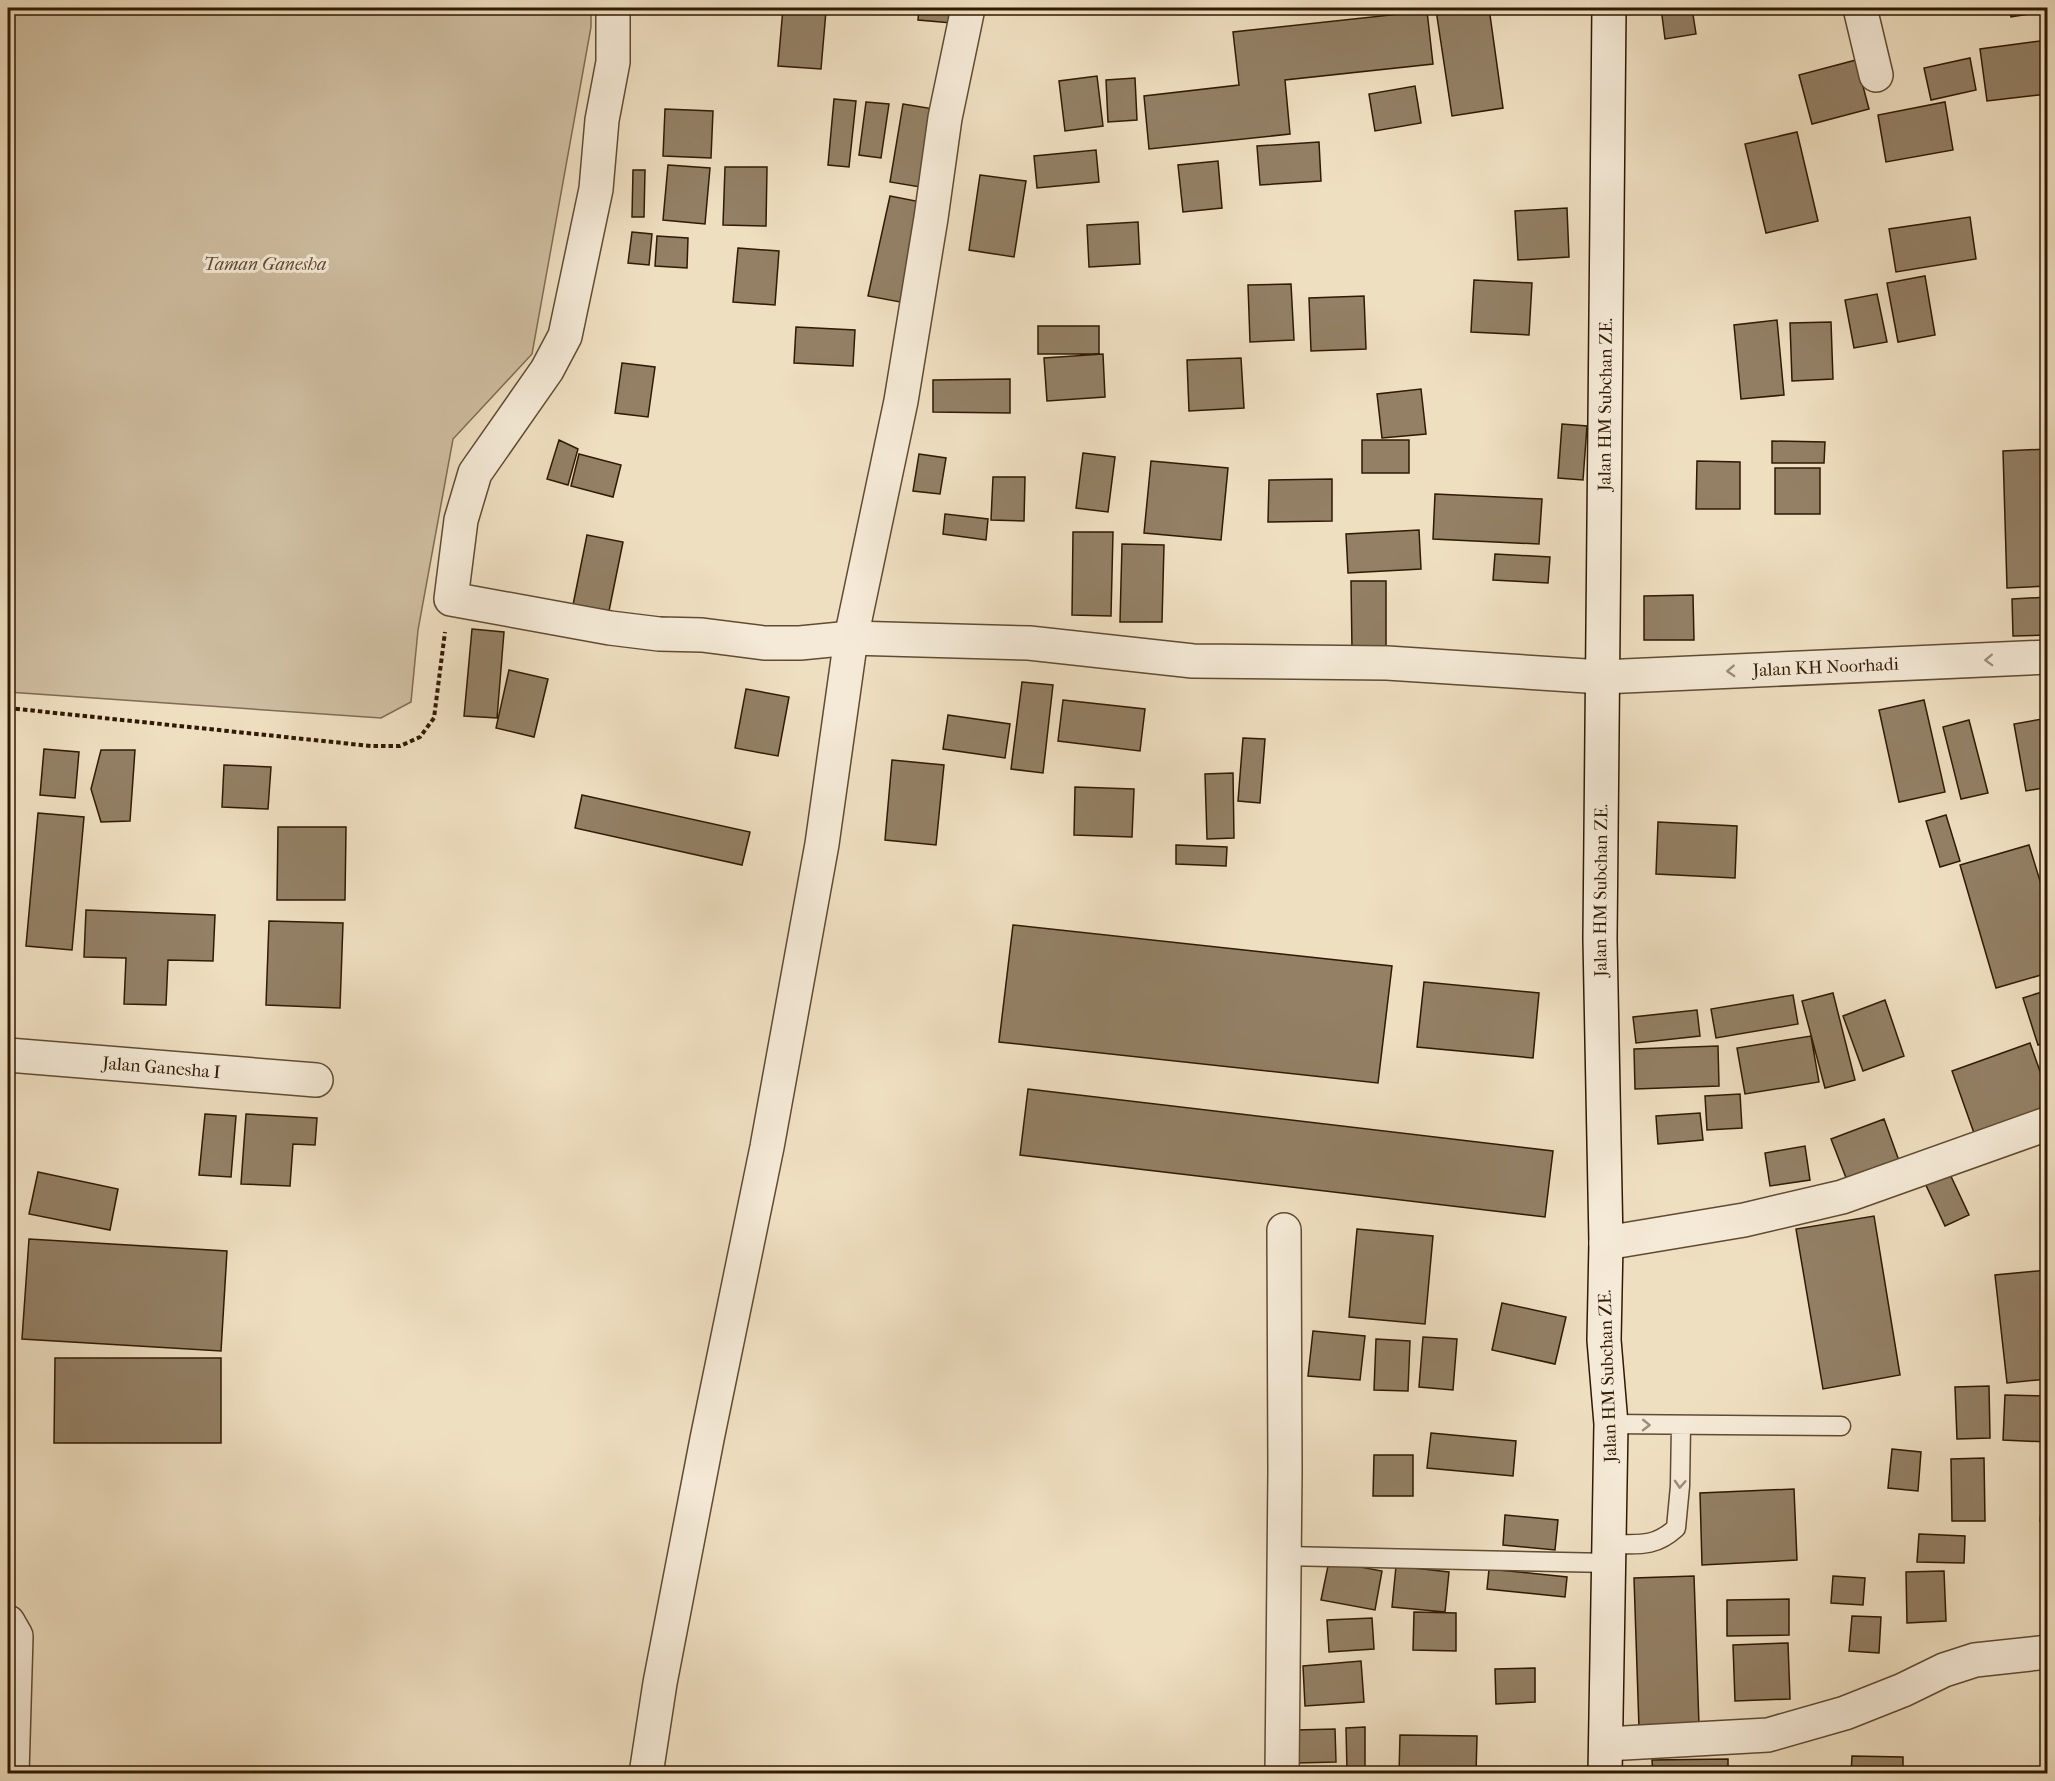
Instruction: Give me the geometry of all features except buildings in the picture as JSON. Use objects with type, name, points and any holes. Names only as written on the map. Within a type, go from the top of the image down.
[{"type":"street","points":[[451,599],[461,520],[475,473],[548,370],[565,336],[596,189],[602,120],[613,62],[612,8]]},
{"type":"street","points":[[646,1773],[660,1683],[707,1439],[767,1147],[822,844],[851,638],[900,401],[931,218],[945,118],[968,8]]},
{"type":"street","name":"Jalan HM Subchan ZE.","points":[[1606,1759],[1611,1424],[1605,1340],[1606,1243],[1600,939],[1609,8]]},
{"type":"street","points":[[1860,8],[1876,75]]},
{"type":"street","name":"Jalan KH Noorhadi","points":[[451,599],[610,628],[659,634],[702,635],[764,643],[800,643],[851,638],[1029,643],[1193,661],[1387,663],[1602,677],[2048,657]]},
{"type":"street","name":"Jalan Ganesha I","points":[[8,1055],[316,1080]]},
{"type":"street","points":[[1606,1243],[1744,1220],[1842,1197],[2044,1125]]},
{"type":"street","points":[[1282,1773],[1284,1230]]},
{"type":"street","points":[[8,1622],[16,1636],[12,1773]]},
{"type":"street","points":[[1606,1759],[1767,1735],[1845,1713],[1903,1690],[1944,1670],[1975,1660],[2048,1652]]},
{"type":"lane","points":[[1611,1424],[1841,1426]]},
{"type":"lane","points":[[1284,1556],[1610,1554],[1664,1539],[1676,1528],[1680,1486],[1681,1425]]},
{"type":"path","points":[[8,708],[371,746],[400,746],[420,737],[434,718],[451,599]]},
{"type":"green space","name":"Taman Ganesha","points":[[8,8],[591,8],[591,27],[532,354],[453,439],[418,630],[411,702],[381,718],[8,692]]}]
